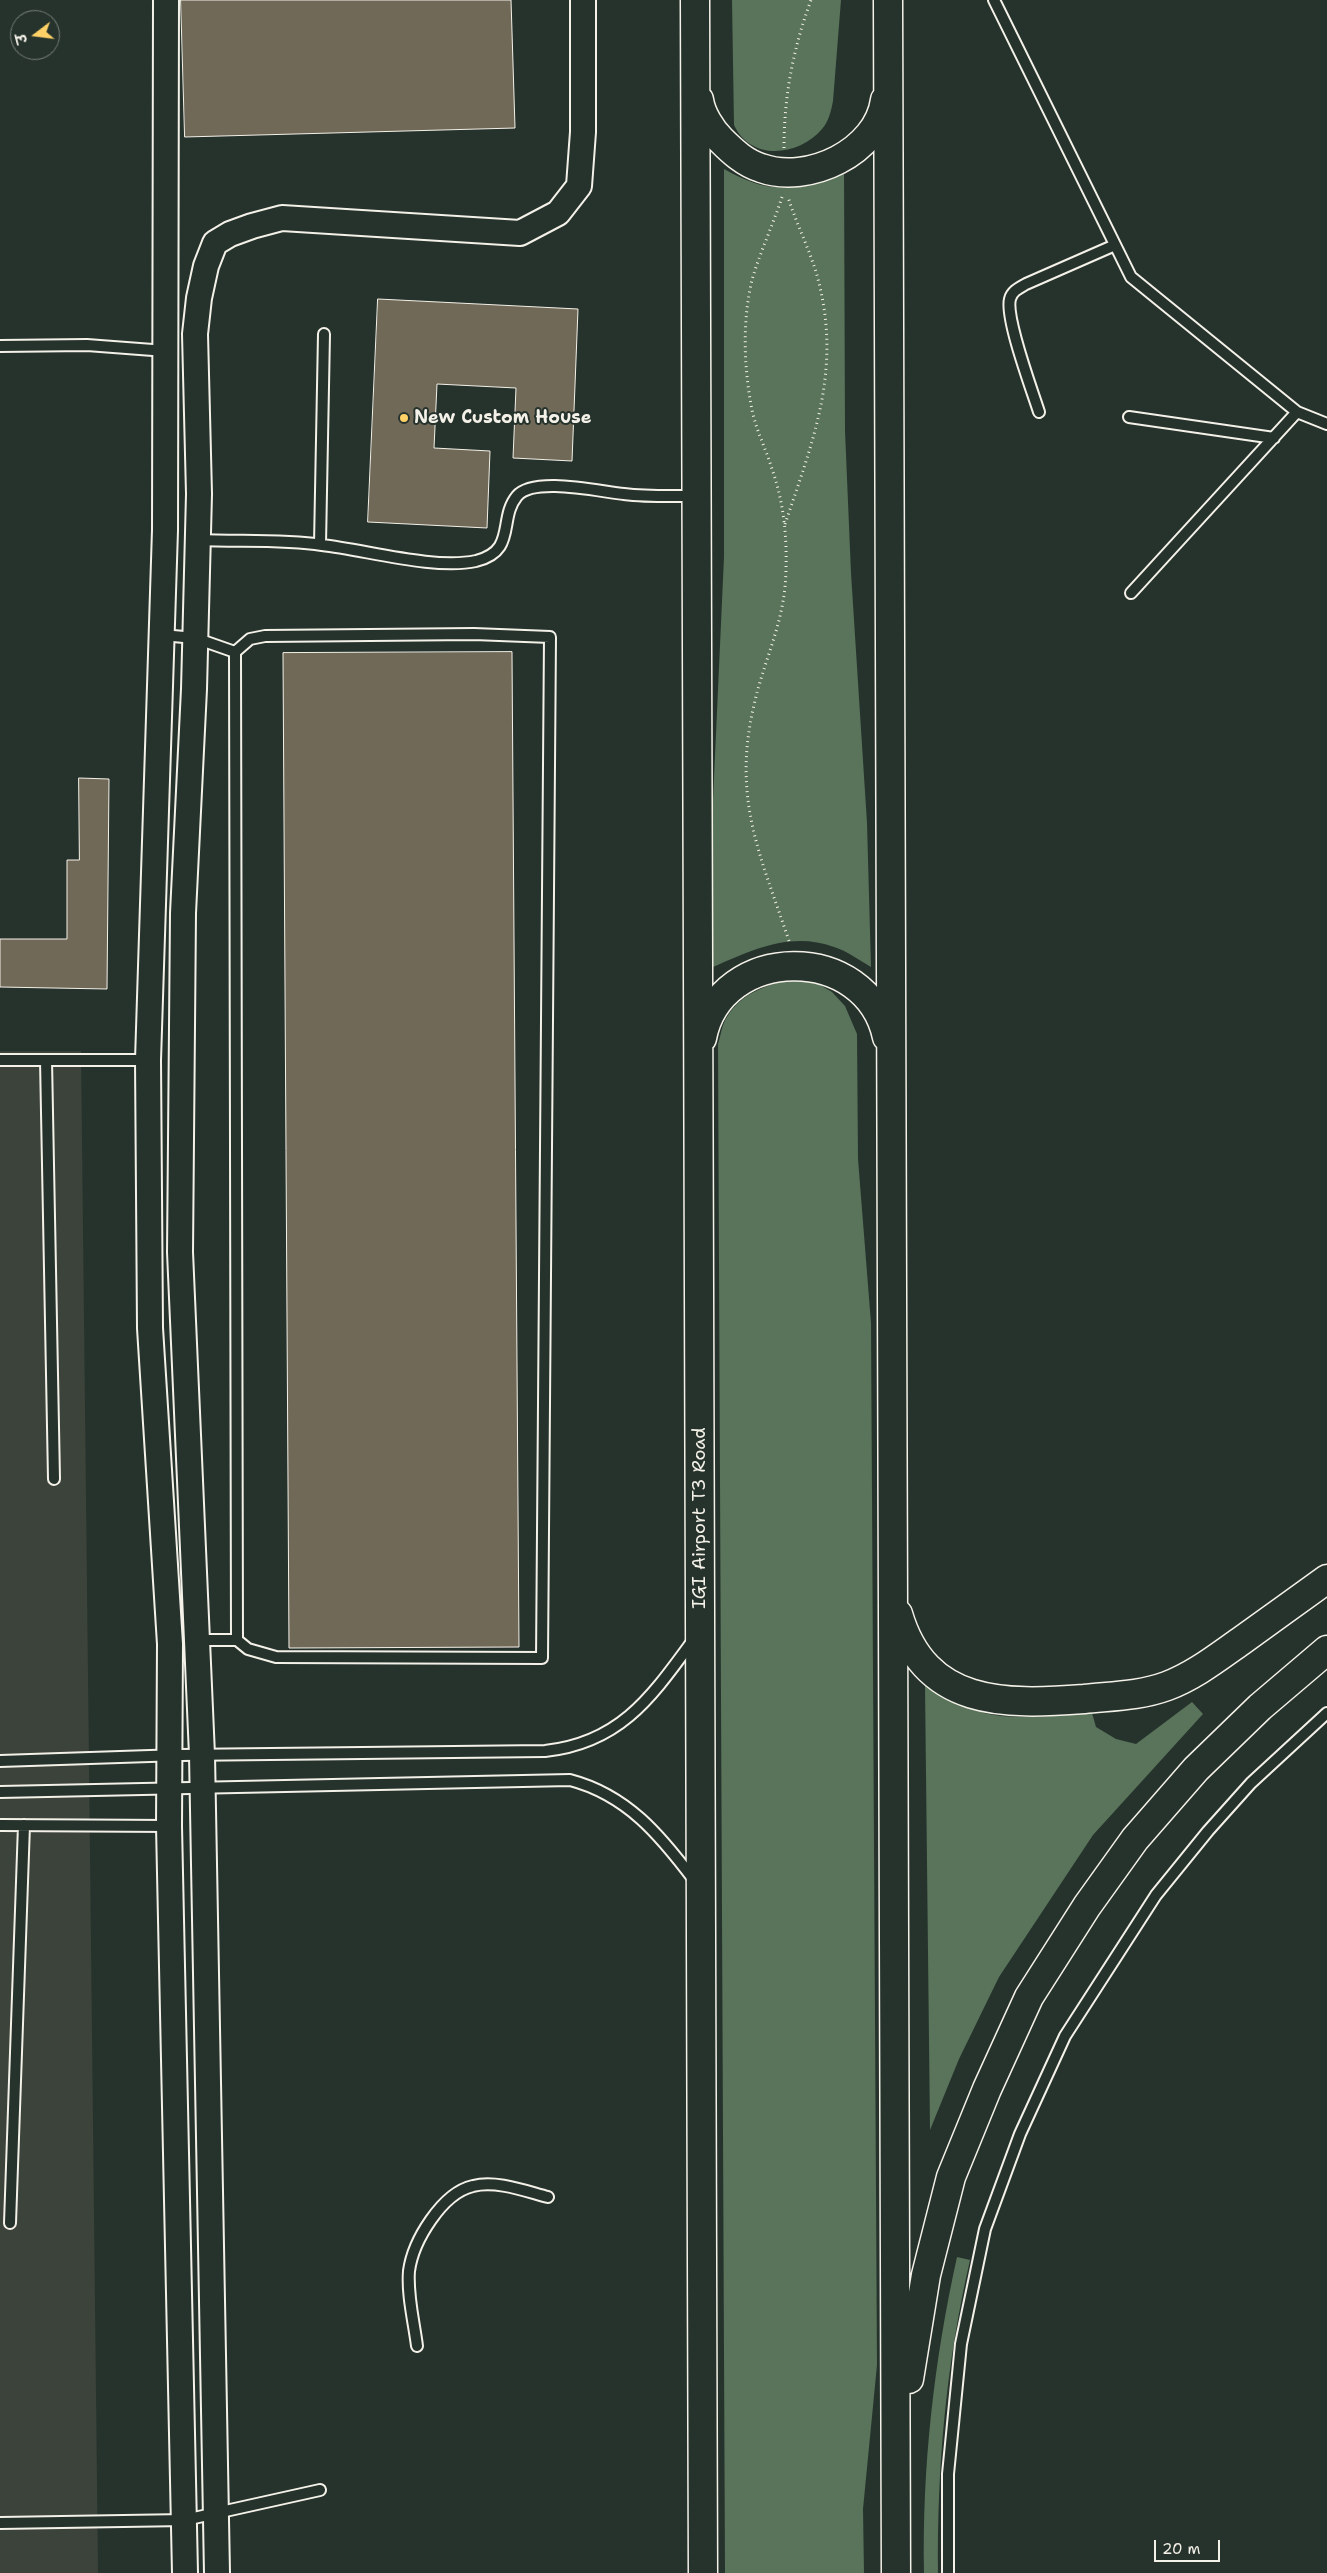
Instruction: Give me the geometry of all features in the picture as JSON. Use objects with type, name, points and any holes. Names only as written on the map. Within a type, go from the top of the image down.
[{"type":"main road","points":[[695,0],[698,1060]]},
{"type":"main road","points":[[888,0],[896,2573]]},
{"type":"main road","points":[[695,75],[700,105],[714,133],[735,155],[762,169],[784,172],[823,168],[850,154],[871,132],[878,118],[884,104],[888,74]]},
{"type":"main road","points":[[698,1060],[704,1027],[721,998],[746,978],[777,966],[810,966],[841,977],[867,998],[884,1026],[891,1058]]},
{"type":"main road","name":"IGI Airport T3 Road","points":[[698,1060],[703,2573]]},
{"type":"main road","points":[[893,1596],[903,1630],[912,1649],[926,1667],[945,1682],[970,1693],[1002,1701],[1030,1703],[1136,1694],[1167,1686],[1194,1673],[1224,1653],[1327,1579]]},
{"type":"main road","points":[[896,2461],[926,2275],[952,2177],[987,2089],[1029,1996],[1087,1906],[1141,1832],[1196,1768],[1260,1707],[1327,1650]]},
{"type":"street","points":[[166,0],[166,351],[162,635],[153,839],[148,1060],[150,1328],[170,1644],[171,1756],[169,1826],[186,2573]]},
{"type":"street","points":[[217,2573],[203,1788],[180,1252],[183,913],[198,540],[196,334],[199,298],[206,266],[216,243],[230,234],[282,218],[520,233],[558,213],[579,186],[584,132],[583,0]]},
{"type":"lane","points":[[994,0],[1131,277],[1297,412],[1327,424]]},
{"type":"lane","points":[[1039,412],[1010,318],[1010,297],[1016,290],[1026,284],[1115,245]]},
{"type":"lane","points":[[320,544],[324,334]]},
{"type":"lane","points":[[0,346],[87,345],[166,351]]},
{"type":"lane","points":[[1131,594],[1297,412]]},
{"type":"lane","points":[[1129,417],[1274,438]]},
{"type":"lane","points":[[198,540],[320,544],[450,564],[476,561],[499,549],[507,531],[512,506],[518,496],[524,491],[566,486],[625,494],[697,496]]},
{"type":"lane","points":[[197,1640],[237,1640],[248,1649],[276,1657],[542,1658],[550,637],[474,634],[265,636],[250,640],[235,652]]},
{"type":"lane","points":[[162,635],[195,638],[235,652]]},
{"type":"lane","points":[[235,652],[237,1640]]},
{"type":"lane","points":[[0,1060],[148,1060]]},
{"type":"lane","points":[[46,1060],[54,1479]]},
{"type":"lane","points":[[0,1761],[202,1755],[545,1751],[569,1748],[610,1730],[636,1712],[653,1694],[701,1630]]},
{"type":"lane","points":[[948,2573],[948,2474],[962,2344],[985,2229],[1020,2134],[1065,2036],[1156,1895],[1208,1831],[1251,1783],[1327,1712]]},
{"type":"lane","points":[[0,1792],[570,1780],[605,1793],[646,1821],[662,1837],[702,1890]]},
{"type":"lane","points":[[0,1825],[169,1826]]},
{"type":"lane","points":[[10,2223],[24,1825]]},
{"type":"lane","points":[[417,2346],[409,2285],[410,2268],[423,2232],[437,2210],[453,2195],[473,2186],[499,2185],[548,2196]]},
{"type":"lane","points":[[0,2523],[185,2520],[320,2490]]},
{"type":"path","points":[[784,151],[787,90],[793,55],[811,0]]},
{"type":"path","points":[[782,195],[752,280],[746,326],[745,358],[753,413],[779,492],[784,525],[785,593],[781,621],[754,704],[747,742],[746,785],[754,839],[789,941]]},
{"type":"path","points":[[784,525],[820,419],[826,358],[824,311],[819,285],[788,196]]},
{"type":"shaded area","points":[[0,1051],[81,1051],[98,2573],[0,2573]]},
{"type":"green space","points":[[732,0],[841,0],[833,101],[830,112],[822,129],[801,145],[776,151],[763,150],[752,145],[742,137],[734,125]]},
{"type":"green space","points":[[844,165],[845,431],[851,573],[867,823],[871,967],[839,949],[802,941],[787,942],[757,949],[713,967],[711,844],[724,557],[724,169],[758,184],[772,187],[797,184]]},
{"type":"green space","points":[[790,979],[813,981],[832,992],[845,1006],[857,1034],[858,1159],[871,1323],[877,2365],[863,2509],[864,2573],[725,2573],[718,1044],[725,1020],[739,1002],[763,988]]},
{"type":"green space","points":[[925,1685],[954,1701],[984,1713],[1010,1717],[1038,1717],[1092,1713],[1096,1727],[1116,1739],[1136,1744],[1192,1702],[1203,1714],[1093,1835],[999,1977],[959,2059],[930,2130]]},
{"type":"green space","points":[[957,2257],[970,2260],[949,2377],[941,2455],[938,2573],[924,2573],[925,2493],[931,2414],[942,2335]]},
{"type":"building","points":[[181,0],[511,0],[515,128],[185,137]]},
{"type":"building","name":"New Custom House","points":[[378,299],[578,309],[572,461],[513,458],[516,388],[437,384],[434,448],[490,451],[487,528],[368,522]]},
{"type":"building","points":[[512,652],[519,1647],[289,1648],[283,653]]},
{"type":"building","points":[[79,778],[109,779],[107,989],[0,987],[0,939],[67,939],[67,860],[79,860]]},
{"type":"place","name":"New Custom House","points":[[404,418]]}]
